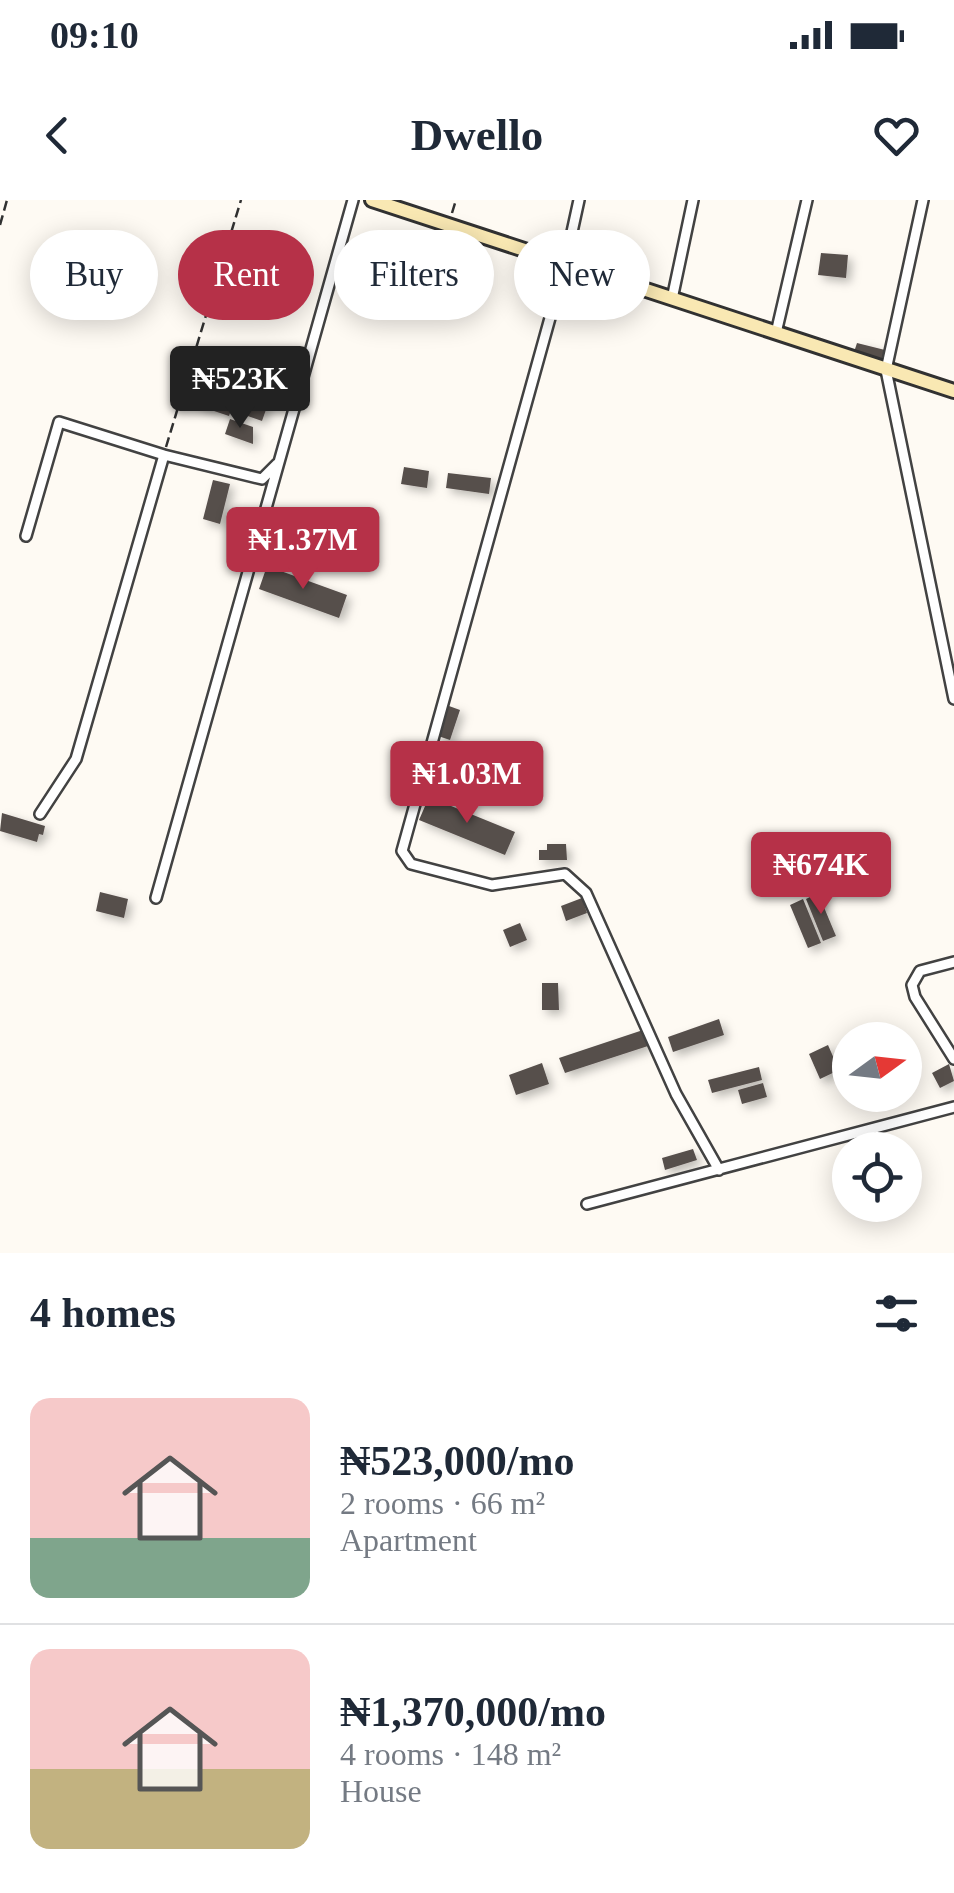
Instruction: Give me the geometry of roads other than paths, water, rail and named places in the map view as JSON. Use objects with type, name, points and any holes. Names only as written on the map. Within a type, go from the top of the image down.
[{"type":"street","points":[[156,898],[353,200]]},
{"type":"street","points":[[372,200],[514,247]]},
{"type":"street","points":[[572,230],[580,200]]},
{"type":"street","points":[[672,299],[693,200]]},
{"type":"street","points":[[776,333],[807,200]]},
{"type":"street","points":[[923,200],[886,370],[954,699]]},
{"type":"street","points":[[650,292],[954,391]]},
{"type":"street","points":[[549,320],[402,850],[412,864],[492,885],[565,874],[586,893],[676,1094],[718,1170]]},
{"type":"street","points":[[26,536],[59,422],[164,455],[262,479],[279,462]]},
{"type":"street","points":[[40,814],[76,759],[164,455]]},
{"type":"street","points":[[954,962],[920,971],[912,985],[954,1059]]},
{"type":"street","points":[[587,1204],[954,1107]]}]
